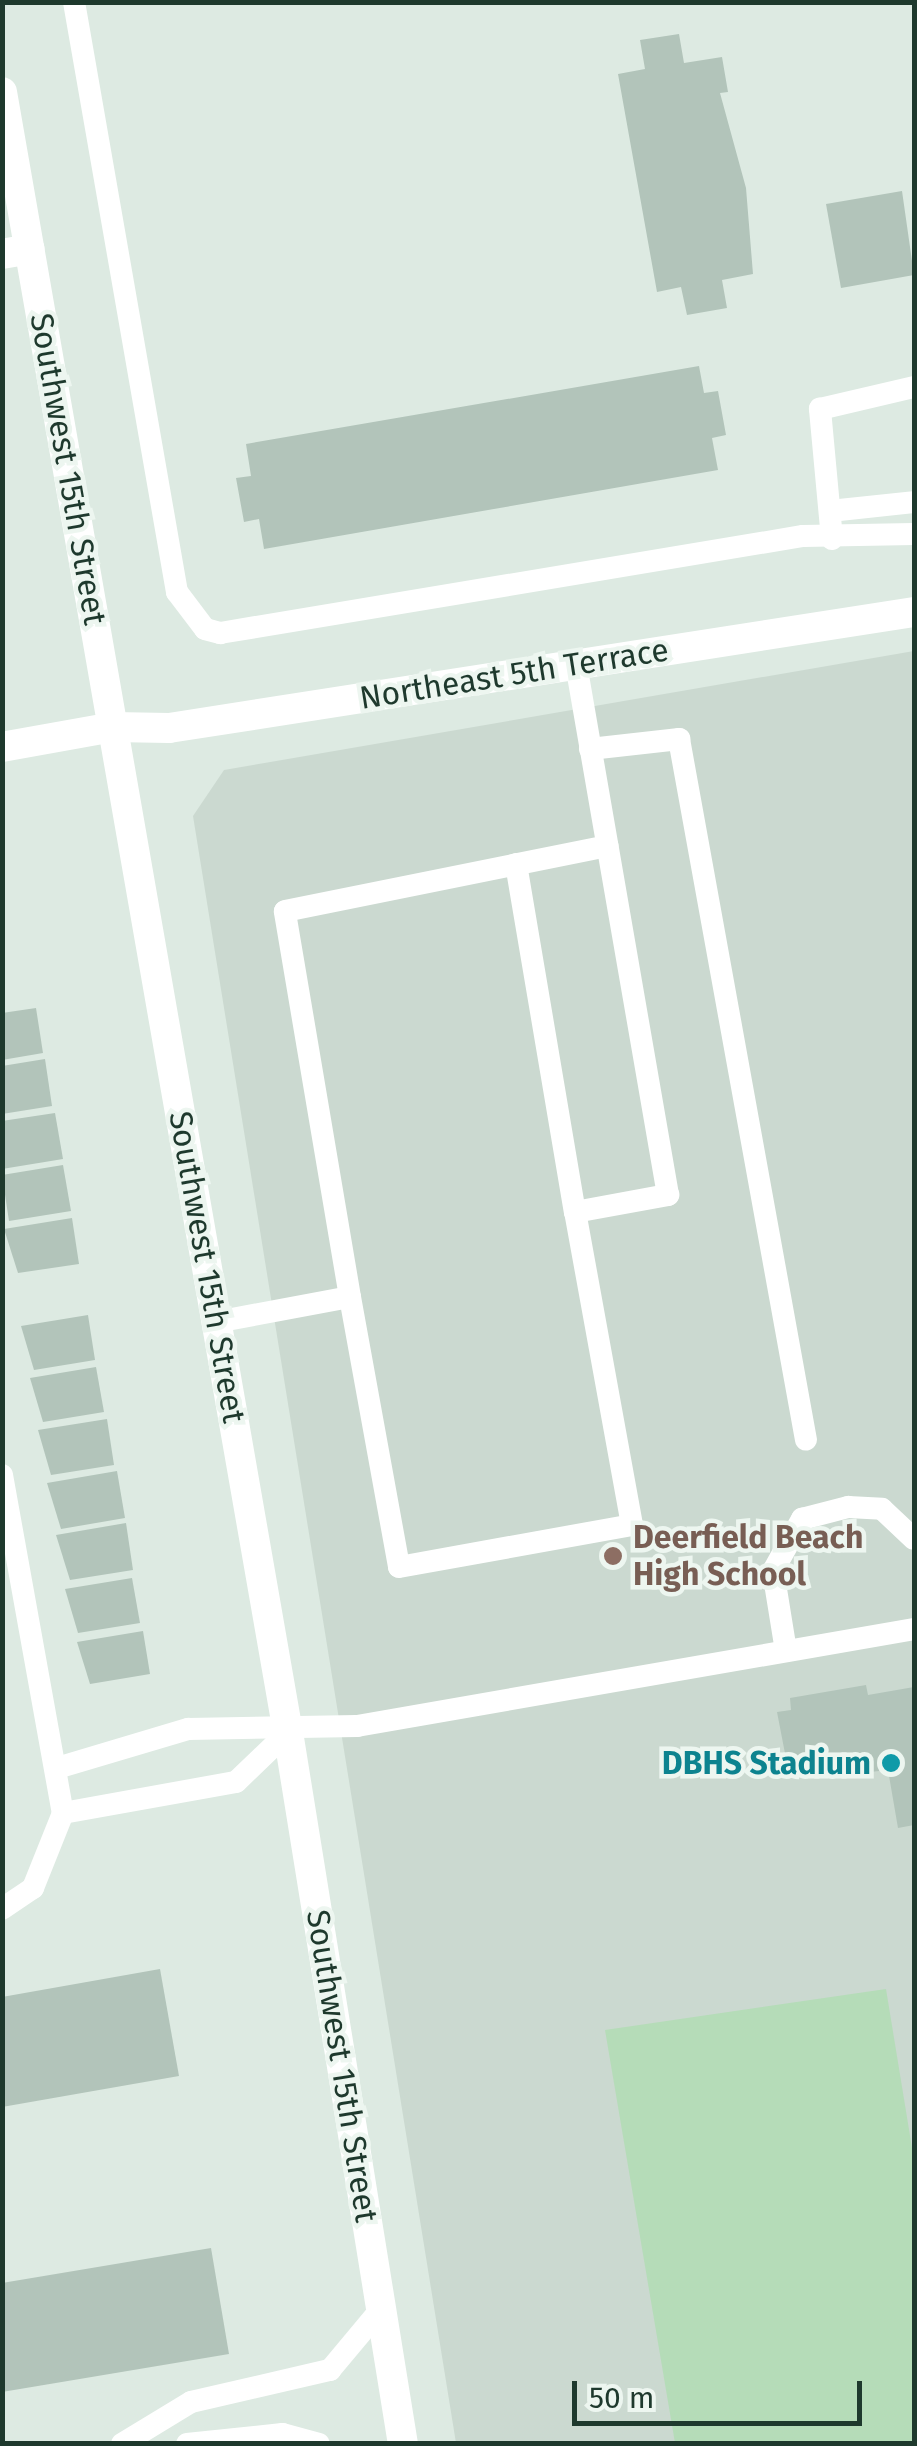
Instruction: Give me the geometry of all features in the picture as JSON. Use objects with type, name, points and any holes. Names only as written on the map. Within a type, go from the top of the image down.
[{"type":"street","name":"Southwest 15th Street","points":[[2,92],[16,252],[113,727],[288,1732],[403,2444]]},
{"type":"street","name":"Northeast 5th Terrace","points":[[2,746],[113,727],[170,728],[914,612]]},
{"type":"lane","points":[[74,2],[177,592],[205,629],[220,633],[802,536],[832,539],[914,534]]},
{"type":"lane","points":[[832,539],[820,409],[914,388]]},
{"type":"lane","points":[[830,511],[914,502]]},
{"type":"lane","points":[[575,1212],[668,1195],[576,664]]},
{"type":"lane","points":[[590,749],[680,738],[806,1440]]},
{"type":"lane","points":[[516,864],[632,1526],[399,1567],[284,911],[516,864],[608,846]]},
{"type":"lane","points":[[216,1322],[350,1297]]},
{"type":"lane","points":[[2,1474],[58,1768],[63,1813],[33,1888],[2,1909]]},
{"type":"lane","points":[[786,1651],[774,1571],[802,1519],[848,1506],[882,1509],[914,1540]]},
{"type":"lane","points":[[58,1768],[188,1729],[288,1732],[357,1726],[914,1629]]},
{"type":"lane","points":[[63,1813],[236,1782],[288,1732]]},
{"type":"lane","points":[[122,2444],[191,2402],[330,2370],[381,2308]]},
{"type":"lane","points":[[187,2444],[282,2434],[318,2444]]},
{"type":"shaded area","name":"Deerfield Beach High School","points":[[914,651],[914,2443],[456,2443],[193,816],[224,770]]},
{"type":"green space","points":[[886,1989],[914,2160],[914,2443],[675,2443],[605,2030]]},
{"type":"building","points":[[679,34],[684,63],[722,57],[728,92],[720,93],[746,188],[753,274],[722,280],[727,308],[687,315],[681,287],[657,292],[618,74],[645,69],[640,40]]},
{"type":"building","points":[[902,191],[914,275],[841,288],[826,204]]},
{"type":"building","points":[[699,366],[704,393],[718,391],[726,435],[712,438],[718,470],[264,549],[259,519],[244,522],[236,478],[251,476],[246,444]]},
{"type":"building","points":[[36,1008],[43,1053],[2,1060],[2,1013]]},
{"type":"building","points":[[45,1059],[52,1106],[2,1114],[2,1066]]},
{"type":"building","points":[[55,1113],[63,1159],[2,1169],[2,1121]]},
{"type":"building","points":[[63,1165],[71,1211],[9,1221],[2,1175]]},
{"type":"building","points":[[72,1218],[79,1264],[18,1273],[4,1229]]},
{"type":"building","points":[[88,1315],[95,1360],[34,1370],[21,1326]]},
{"type":"building","points":[[96,1367],[104,1412],[43,1422],[30,1378]]},
{"type":"building","points":[[107,1419],[114,1465],[51,1475],[38,1430]]},
{"type":"building","points":[[117,1471],[125,1518],[61,1529],[47,1483]]},
{"type":"building","points":[[126,1523],[133,1570],[70,1580],[56,1535]]},
{"type":"building","points":[[132,1578],[140,1623],[78,1633],[65,1589]]},
{"type":"building","points":[[143,1631],[150,1674],[90,1684],[77,1642]]},
{"type":"building","name":"DBHS Stadium","points":[[866,1685],[868,1695],[914,1687],[914,1825],[898,1828],[888,1770],[870,1772],[867,1756],[788,1769],[777,1712],[791,1710],[790,1698]]},
{"type":"building","points":[[160,1969],[179,2076],[2,2107],[2,1997]]},
{"type":"building","points":[[211,2248],[229,2354],[2,2392],[2,2283]]},
{"type":"place","name":"Deerfield Beach High School","points":[[613,1556]]},
{"type":"place","name":"DBHS Stadium","points":[[891,1763]]}]
